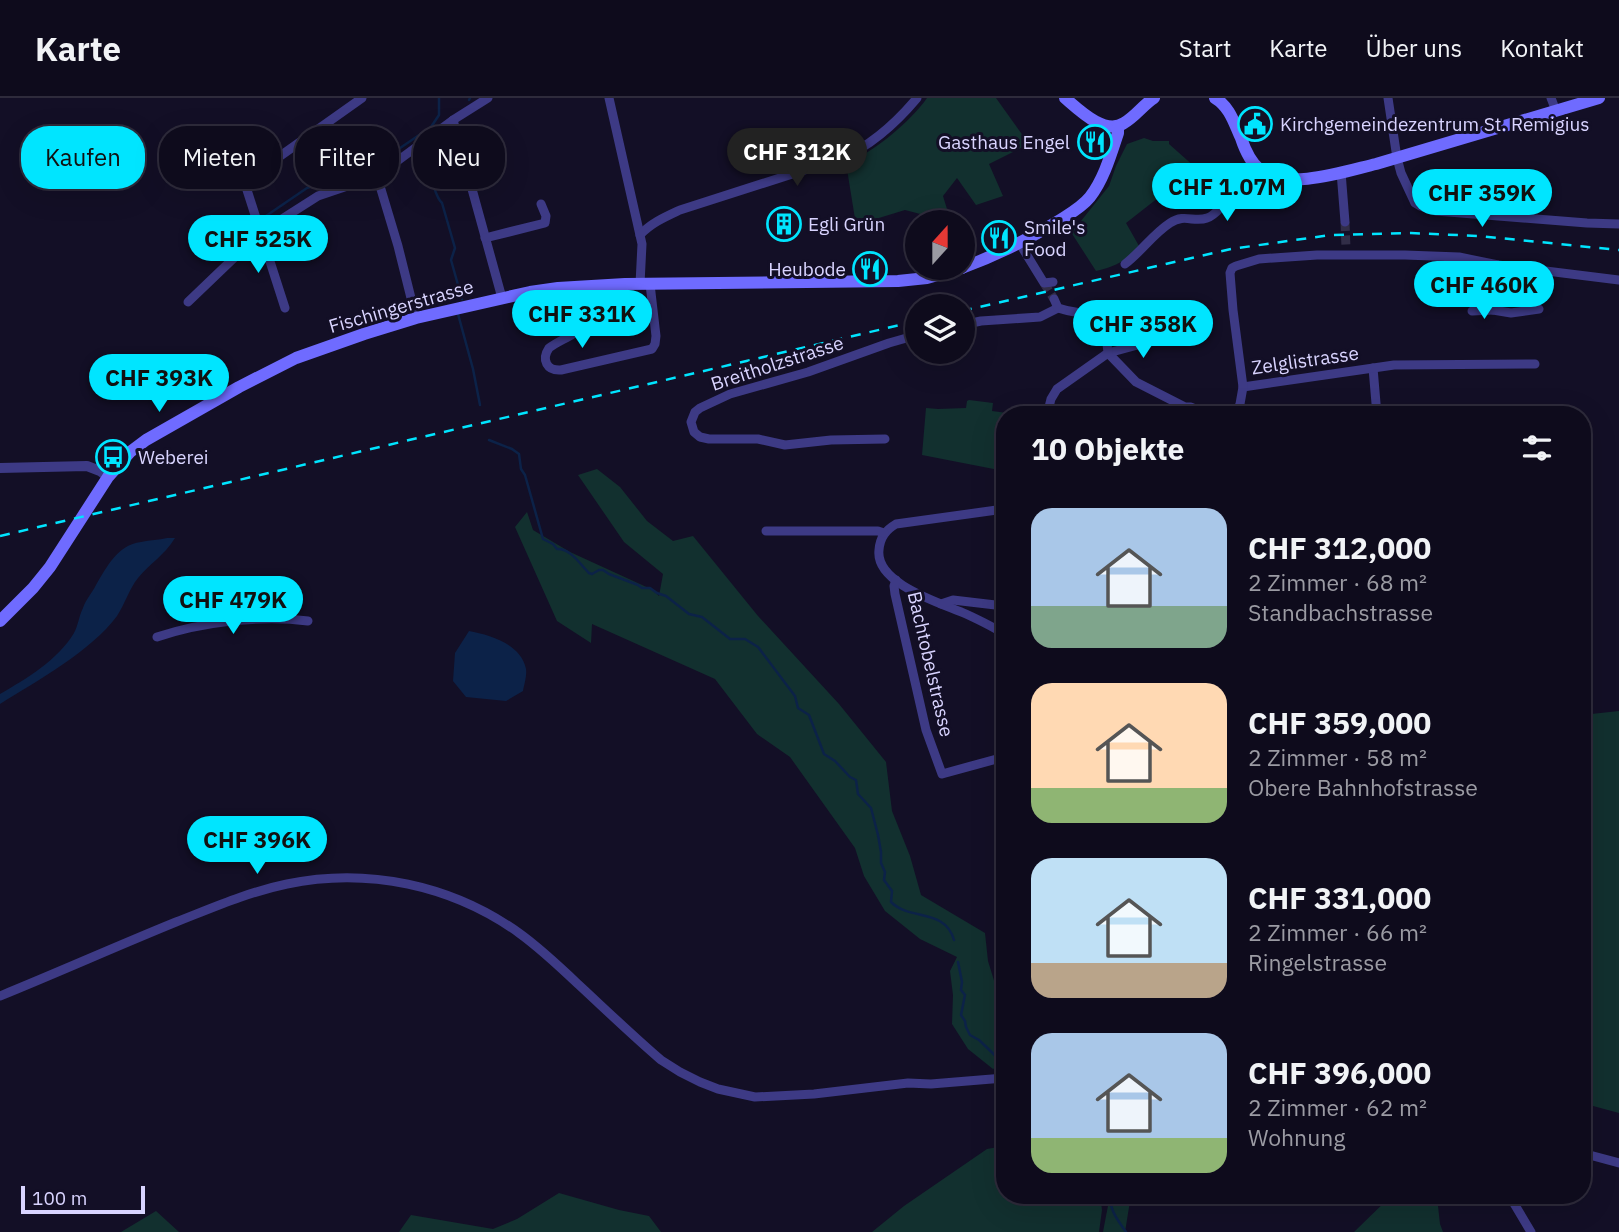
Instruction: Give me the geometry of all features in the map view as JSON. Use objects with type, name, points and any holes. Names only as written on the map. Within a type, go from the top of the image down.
[{"type":"main road","points":[[1065,98],[1095,121],[1111,127],[1123,124],[1154,98]]},
{"type":"main road","points":[[1215,98],[1229,111],[1253,163],[1261,171],[1287,180],[1341,172],[1397,158],[1598,98]]},
{"type":"main road","name":"Fischingerstrasse","points":[[975,263],[1020,244],[1079,209],[1089,199],[1104,173],[1118,126]]},
{"type":"main road","name":"Fischingerstrasse","points":[[0,621],[55,561],[120,462],[146,440],[296,358],[416,318],[502,298],[567,287],[908,280]]},
{"type":"street","points":[[285,308],[247,190],[252,176],[362,98]]},
{"type":"street","points":[[399,160],[488,98]]},
{"type":"street","points":[[609,98],[640,235],[655,344],[652,349],[561,370],[550,368],[545,356],[549,348],[601,315],[625,284]]},
{"type":"street","points":[[640,235],[658,220],[680,210],[857,152],[903,115],[917,98]]},
{"type":"street","points":[[1388,98],[1401,173],[1413,200],[1420,206],[1619,224]]},
{"type":"street","points":[[1551,98],[1556,111]]},
{"type":"street","points":[[453,120],[502,298]]},
{"type":"street","points":[[1125,264],[1174,220],[1185,217],[1205,219],[1215,214],[1261,171]]},
{"type":"street","points":[[1341,172],[1345,222]]},
{"type":"street","points":[[188,302],[260,233],[318,196],[339,189]]},
{"type":"street","points":[[381,189],[416,318]]},
{"type":"street","points":[[485,238],[545,223],[546,216],[541,204]]},
{"type":"street","points":[[1020,244],[1049,282]]},
{"type":"street","points":[[1239,406],[1243,387],[1230,273],[1232,268],[1244,263],[1259,259],[1346,251],[1459,257],[1497,265],[1619,280]]},
{"type":"street","points":[[1493,310],[1497,265]]},
{"type":"street","points":[[975,322],[1040,317],[1056,303],[1065,311],[1078,312],[1093,318],[1100,323],[1107,336],[1108,353],[1136,382],[1175,406]]},
{"type":"street","points":[[1472,311],[1511,313],[1539,309]]},
{"type":"street","points":[[1049,406],[1057,389],[1108,353],[1171,336]]},
{"type":"street","name":"Breitholzstrasse","points":[[885,439],[831,440],[786,445],[758,439],[709,439],[694,432],[691,422],[700,408],[730,394],[808,372],[905,339]]},
{"type":"street","name":"Zelglistrasse","points":[[1243,387],[1373,368],[1427,364],[1535,364]]},
{"type":"street","points":[[1373,368],[1376,406]]},
{"type":"street","points":[[0,468],[87,466],[108,477]]},
{"type":"street","points":[[996,510],[896,524],[884,533],[879,550],[880,563],[896,580],[996,629]]},
{"type":"street","points":[[766,531],[884,533]]},
{"type":"street","name":"Bachtobelstrasse","points":[[896,580],[895,594],[926,730],[942,774],[996,759]]},
{"type":"street","points":[[940,604],[953,600],[996,605]]},
{"type":"street","points":[[157,637],[233,621],[308,621]]},
{"type":"street","points":[[0,996],[142,936],[263,890],[322,879],[373,879],[413,884],[443,892],[491,915],[519,933],[555,963],[662,1060],[690,1077],[718,1089],[755,1097],[814,1094],[908,1083],[932,1084],[996,1079]]},
{"type":"street","points":[[1591,1155],[1619,1163]]},
{"type":"street","points":[[1514,1204],[1531,1232]]},
{"type":"green space","points":[[927,98],[996,98],[1029,144],[989,164],[1003,196],[976,205],[957,178],[943,196],[947,210],[905,210],[856,225],[846,163],[890,136]]},
{"type":"green space","points":[[1144,138],[1169,141],[1169,144],[1196,168],[1186,176],[1197,192],[1175,209],[1163,194],[1126,223],[1139,246],[1120,263],[1096,271],[1069,229],[1081,221],[1109,186],[1127,144]]},
{"type":"green space","points":[[967,401],[993,403],[992,411],[996,412],[996,469],[922,455],[926,408],[966,408]]},
{"type":"green space","points":[[597,469],[620,487],[647,521],[673,541],[693,536],[758,616],[839,704],[886,762],[892,811],[910,856],[921,895],[985,933],[988,961],[996,987],[996,1068],[993,1069],[968,1049],[952,1024],[950,971],[957,957],[920,939],[885,911],[864,876],[855,848],[790,757],[757,734],[715,679],[592,624],[591,643],[557,621],[515,527],[527,512],[533,530],[570,552],[653,590],[659,596],[663,574],[624,542],[578,475]]},
{"type":"green space","points":[[1619,711],[1619,1113],[1591,1105],[1591,714]]},
{"type":"green space","points":[[996,1147],[996,1204],[1101,1204],[1099,1232],[872,1232],[904,1206],[987,1149]]},
{"type":"green space","points":[[559,1193],[649,1216],[661,1232],[399,1232],[411,1215],[493,1229],[517,1219]]},
{"type":"green space","points":[[1108,1204],[1130,1204],[1125,1232],[1103,1232]]},
{"type":"green space","points":[[1383,1204],[1438,1204],[1443,1232],[1354,1232]]},
{"type":"green space","points":[[156,1211],[179,1232],[121,1232]]},
{"type":"water","points":[[175,538],[138,578],[117,616],[106,629],[63,664],[0,704],[0,694],[41,668],[67,643],[86,602],[119,552],[133,544]]},
{"type":"water","points":[[469,631],[504,642],[518,653],[526,669],[523,691],[506,701],[466,697],[453,681],[455,653]]},
{"type":"waterway","points":[[263,218],[307,188],[378,163],[431,127],[439,115],[439,98]]},
{"type":"waterway","points":[[435,189],[442,203],[455,248],[451,260],[462,299]]},
{"type":"waterway","points":[[458,314],[480,405]]},
{"type":"waterway","points":[[489,440],[519,454],[521,469],[543,539],[570,554],[589,573],[603,570],[642,588],[650,588],[666,596],[689,614],[702,617],[730,639],[745,639],[758,647],[795,696],[798,708],[809,715],[824,754],[856,780],[858,794],[871,808],[885,872],[884,880],[892,891],[891,902],[899,908],[943,923],[954,940]]},
{"type":"waterway","points":[[958,962],[961,990],[965,995],[961,1015],[970,1035],[996,1056]]},
{"type":"waterway","points":[[1111,1204],[1126,1232]]},
{"type":"tunnel","points":[[1345,222],[1346,248]]},
{"type":"tunnel","points":[[1044,283],[1054,299]]},
{"type":"railway","points":[[975,308],[1231,249],[1331,235],[1411,233],[1479,236],[1619,250]]},
{"type":"railway","points":[[0,536],[905,324]]},
{"type":"place","name":"Kirchgemeindezentrum St. Remigius","points":[[1255,124]]},
{"type":"place","name":"Gasthaus Engel","points":[[1095,142]]},
{"type":"place","name":"Egli Grün","points":[[784,224]]},
{"type":"place","name":"Smile's Food","points":[[999,238]]},
{"type":"place","name":"Heubode","points":[[870,269]]},
{"type":"place","name":"Weberei","points":[[113,457]]}]
